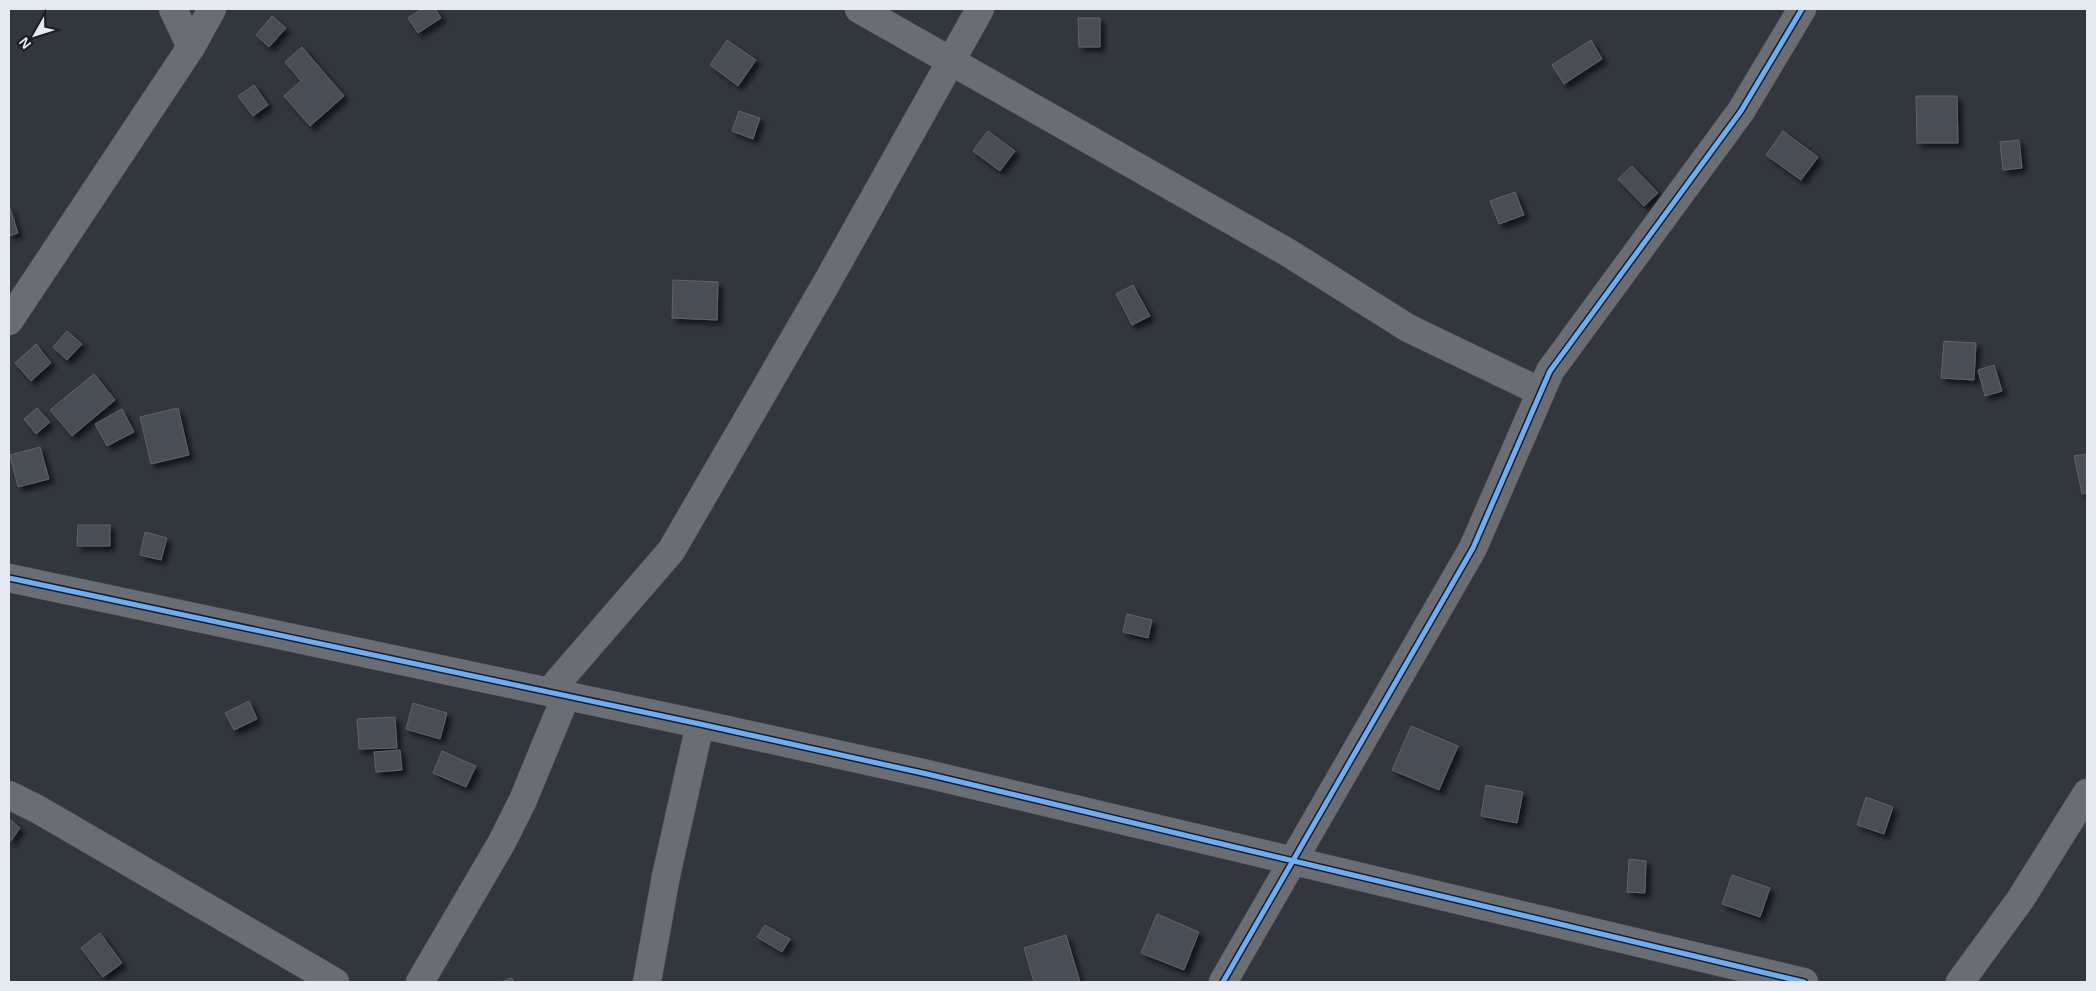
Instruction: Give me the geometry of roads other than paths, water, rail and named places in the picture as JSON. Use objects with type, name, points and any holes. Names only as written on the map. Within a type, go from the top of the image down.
[{"type":"street","points":[[173,9],[191,47]]},
{"type":"street","points":[[9,321],[191,47],[212,9]]},
{"type":"street","points":[[858,9],[952,60],[1287,252],[1408,328],[1541,392]]},
{"type":"street","points":[[420,982],[506,834],[523,800],[558,694],[671,551],[831,276],[980,9]]},
{"type":"street","points":[[1223,982],[1473,548],[1550,371],[1741,111],[1802,9]]},
{"type":"street","points":[[9,578],[700,724],[936,777],[1804,982]]},
{"type":"street","points":[[647,982],[666,876],[700,724]]},
{"type":"street","points":[[1960,982],[2020,900],[2087,793]]},
{"type":"street","points":[[9,795],[48,815],[335,982]]}]
